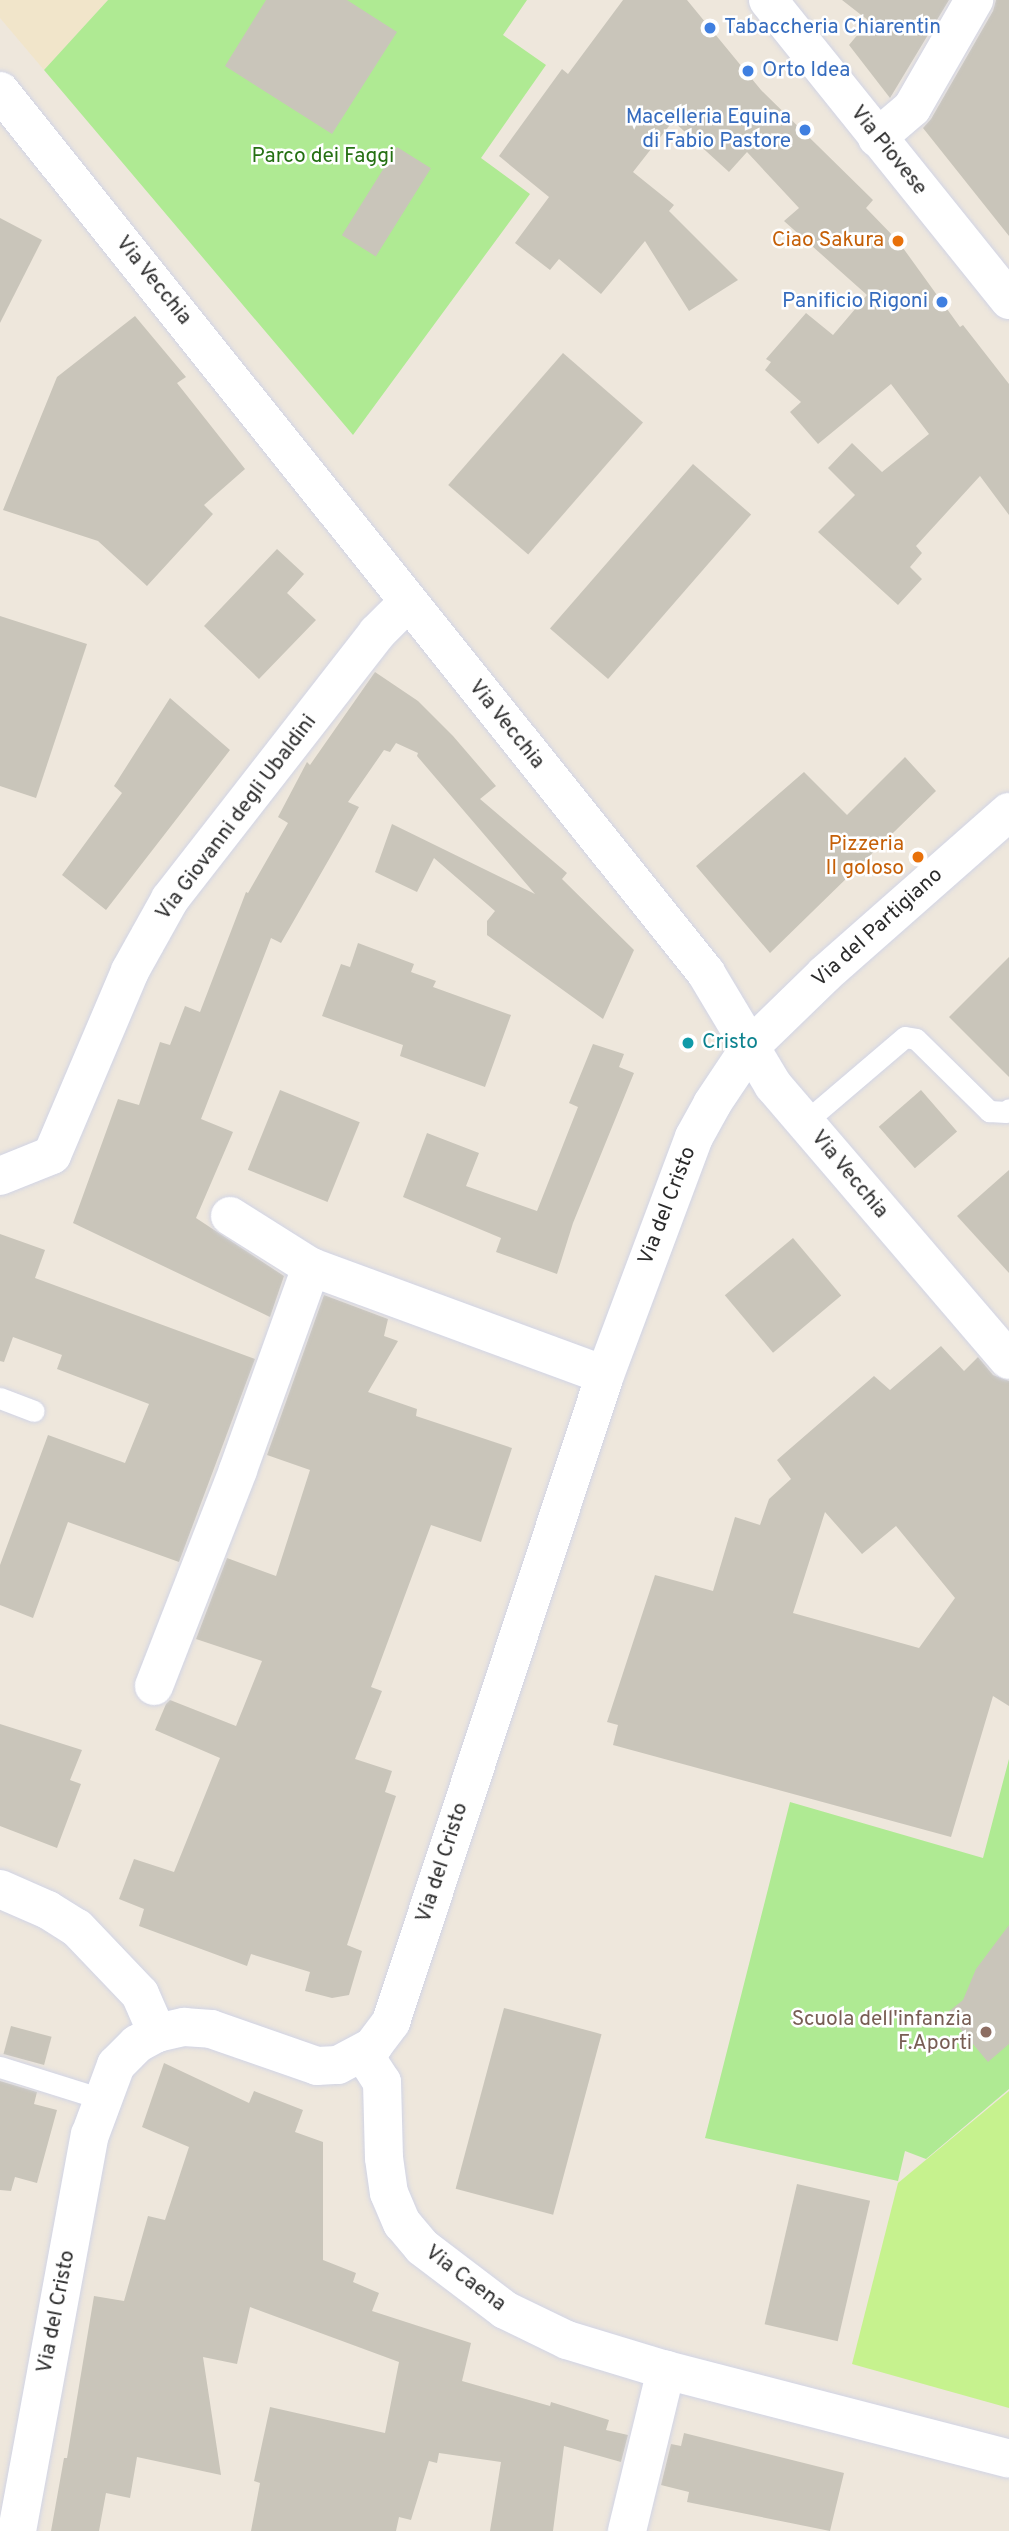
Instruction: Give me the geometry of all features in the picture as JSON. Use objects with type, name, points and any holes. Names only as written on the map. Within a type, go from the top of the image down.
[{"type":"street","name":"Via Piovese","points":[[768,0],[1009,300]]},
{"type":"street","points":[[877,138],[912,108],[974,0]]},
{"type":"street","name":"Via Vecchia","points":[[0,91],[706,974],[773,1085],[1009,1360]]},
{"type":"street","name":"Via Giovanni degli Ubaldini","points":[[0,1176],[52,1155],[130,971],[170,899],[377,633],[407,603]]},
{"type":"street","name":"Via del Partigiano","points":[[750,1047],[825,974],[1009,812]]},
{"type":"street","name":"Via del Cristo","points":[[11,2526],[90,2135],[116,2065],[137,2044],[157,2033],[184,2027],[211,2029],[317,2066],[338,2064],[373,2046],[390,2022],[605,1375],[681,1165],[712,1104],[750,1047]]},
{"type":"street","points":[[230,1216],[310,1267],[605,1375]]},
{"type":"street","points":[[154,1686],[238,1470],[310,1267]]},
{"type":"street","points":[[0,1889],[48,1910],[77,1928],[140,1994],[157,2033]]},
{"type":"street","name":"Via Caena","points":[[363,2053],[382,2082],[384,2158],[389,2193],[402,2223],[422,2247],[505,2310],[567,2340],[666,2370],[1009,2459]]},
{"type":"street","points":[[627,2531],[666,2370]]},
{"type":"lane","points":[[805,1122],[905,1037],[916,1039],[989,1111],[1006,1112],[1009,1109]]},
{"type":"lane","points":[[0,1398],[34,1411]]},
{"type":"lane","points":[[0,2067],[102,2099]]},
{"type":"shaded area","points":[[0,0],[108,0],[44,70],[0,18]]},
{"type":"green space","name":"Parco dei Faggi","points":[[108,0],[527,0],[503,35],[546,65],[481,158],[530,194],[353,435],[44,70]]},
{"type":"green space","points":[[1009,1759],[1009,2089],[926,2159],[905,2151],[898,2181],[705,2138],[790,1802],[983,1858]]},
{"type":"green space","points":[[1009,2091],[1009,2408],[852,2364],[898,2183]]},
{"type":"building","points":[[266,0],[347,0],[397,32],[332,134],[225,66]]},
{"type":"building","points":[[623,0],[687,0],[761,90],[873,200],[866,208],[898,241],[960,327],[963,325],[1009,384],[1009,515],[980,476],[916,546],[922,553],[910,567],[922,579],[898,605],[818,532],[855,495],[828,468],[852,443],[882,472],[929,434],[891,384],[818,444],[790,412],[801,402],[765,370],[771,362],[766,359],[806,313],[833,335],[867,295],[784,221],[799,208],[747,152],[729,172],[673,121],[633,172],[674,205],[669,211],[738,280],[689,311],[645,241],[601,294],[559,259],[550,270],[515,243],[549,197],[499,156],[562,69],[568,74]]},
{"type":"building","points":[[842,0],[949,0],[890,98],[849,45],[869,21]]},
{"type":"building","points":[[996,0],[1009,0],[1009,236],[923,128],[931,119],[993,11]]},
{"type":"building","points":[[397,147],[431,168],[376,256],[342,235]]},
{"type":"building","points":[[0,218],[42,240],[0,323]]},
{"type":"building","points":[[135,316],[186,377],[177,383],[245,469],[204,505],[213,514],[147,586],[98,541],[3,510],[57,377]]},
{"type":"building","points":[[563,353],[643,423],[528,555],[448,485]]},
{"type":"building","points":[[693,464],[751,515],[608,679],[550,629]]},
{"type":"building","points":[[277,549],[304,574],[287,593],[316,620],[259,679],[204,626]]},
{"type":"building","points":[[0,616],[87,644],[36,798],[0,786]]},
{"type":"building","points":[[375,672],[418,701],[453,736],[496,786],[480,799],[567,873],[562,879],[634,950],[603,1019],[487,935],[487,921],[495,911],[434,858],[417,892],[375,872],[392,824],[535,894],[417,756],[418,753],[396,743],[390,752],[384,750],[348,802],[359,807],[281,943],[271,938],[201,1119],[233,1132],[196,1218],[284,1276],[270,1317],[73,1223],[118,1099],[139,1105],[160,1042],[170,1045],[185,1006],[200,1012],[246,892],[248,893],[288,823],[278,817],[307,762],[310,765]]},
{"type":"building","points":[[170,698],[230,750],[106,910],[62,875],[122,793],[114,786]]},
{"type":"building","points":[[905,757],[936,791],[770,953],[696,866],[804,772],[847,815]]},
{"type":"building","points":[[358,943],[414,964],[411,972],[436,981],[433,987],[511,1015],[485,1087],[400,1056],[403,1045],[322,1016],[341,964],[350,967]]},
{"type":"building","points":[[1009,957],[1009,1077],[949,1017]]},
{"type":"building","points":[[593,1044],[624,1054],[619,1067],[634,1073],[573,1223],[557,1274],[496,1252],[501,1238],[403,1197],[427,1133],[479,1153],[466,1186],[537,1211],[578,1107],[569,1103]]},
{"type":"building","points":[[280,1090],[360,1122],[328,1202],[248,1170]]},
{"type":"building","points":[[921,1090],[957,1132],[915,1168],[879,1127]]},
{"type":"building","points":[[1009,1170],[1009,1273],[957,1216]]},
{"type":"building","points":[[0,1234],[45,1250],[35,1278],[255,1359],[179,1562],[68,1522],[33,1618],[0,1605],[0,1565],[48,1435],[125,1463],[149,1404],[57,1369],[62,1355],[13,1337],[4,1362],[0,1361]]},
{"type":"building","points":[[793,1238],[841,1295],[773,1353],[725,1295]]},
{"type":"building","points":[[324,1295],[388,1319],[384,1336],[398,1341],[368,1392],[417,1409],[416,1416],[512,1448],[481,1542],[431,1525],[371,1687],[382,1691],[355,1759],[392,1771],[385,1792],[396,1796],[347,1945],[362,1951],[349,1995],[332,1998],[305,1991],[310,1972],[251,1954],[247,1966],[139,1926],[144,1909],[119,1899],[134,1859],[174,1872],[220,1758],[155,1730],[166,1704],[170,1700],[236,1726],[262,1661],[196,1639],[227,1558],[276,1576],[310,1470],[267,1455]]},
{"type":"building","points":[[941,1346],[964,1371],[978,1357],[993,1375],[1009,1381],[1009,1706],[993,1696],[951,1837],[613,1745],[618,1725],[607,1722],[655,1575],[713,1591],[735,1517],[760,1525],[769,1499],[791,1479],[777,1460],[874,1376],[890,1390]],"holes":[[[825,1512],[862,1554],[896,1526],[955,1598],[919,1648],[793,1613]]]},
{"type":"building","points":[[0,1724],[82,1750],[70,1780],[81,1784],[57,1848],[0,1826]]},
{"type":"building","points":[[1009,1925],[1009,2044],[988,2062],[947,2013],[963,2000],[976,1969]]},
{"type":"building","points":[[504,2008],[602,2034],[553,2215],[456,2189]]},
{"type":"building","points":[[11,2026],[52,2037],[44,2065],[3,2054]]},
{"type":"building","points":[[164,2063],[249,2103],[254,2091],[303,2110],[295,2132],[323,2142],[323,2260],[356,2273],[353,2282],[379,2293],[372,2311],[471,2343],[462,2381],[550,2406],[551,2402],[609,2420],[606,2430],[628,2435],[621,2462],[564,2446],[553,2531],[490,2531],[501,2462],[439,2453],[437,2463],[429,2461],[411,2520],[399,2517],[396,2531],[251,2531],[260,2483],[254,2481],[270,2407],[385,2433],[399,2362],[250,2307],[237,2364],[203,2357],[221,2475],[137,2457],[130,2498],[106,2493],[99,2531],[51,2531],[64,2458],[67,2458],[94,2296],[124,2301],[148,2216],[165,2220],[189,2147],[142,2127]]},
{"type":"building","points":[[0,2081],[37,2092],[34,2104],[57,2110],[37,2183],[15,2177],[11,2191],[0,2190]]},
{"type":"building","points":[[797,2184],[870,2201],[838,2341],[765,2324]]},
{"type":"building","points":[[684,2433],[844,2473],[830,2531],[687,2502],[689,2492],[661,2485],[671,2444],[681,2446]]},
{"type":"place","name":"Tabaccheria Chiarentin","points":[[710,28]]},
{"type":"place","name":"Orto Idea","points":[[748,71]]},
{"type":"place","name":"Macelleria Equina di Fabio Pastore","points":[[805,130]]},
{"type":"place","name":"Ciao Sakura","points":[[898,241]]},
{"type":"place","name":"Panificio Rigoni","points":[[942,302]]},
{"type":"place","name":"Pizzeria II goloso","points":[[918,857]]},
{"type":"place","name":"Cristo","points":[[688,1043]]},
{"type":"place","name":"Scuola dell'infanzia F.Aporti","points":[[986,2032]]}]
